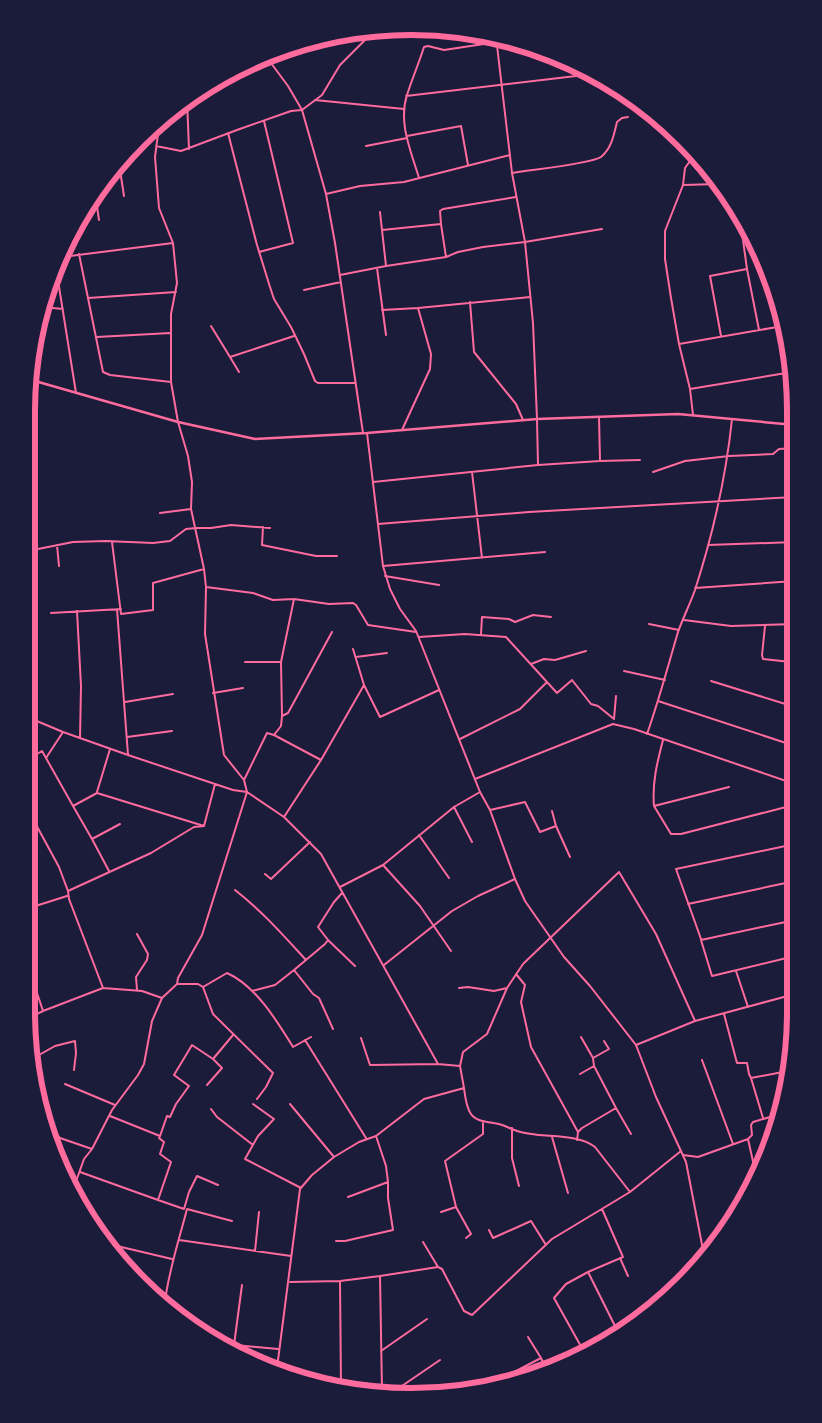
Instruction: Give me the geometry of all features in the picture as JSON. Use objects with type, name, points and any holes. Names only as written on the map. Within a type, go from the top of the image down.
[{"type":"main road","points":[[36,381],[178,422],[255,439],[368,433],[537,419],[678,414],[787,424]]},
{"type":"street","points":[[156,146],[182,151],[291,111],[302,110],[322,95],[340,65],[367,38]]},
{"type":"street","points":[[419,178],[405,129],[404,109],[406,96],[424,47],[428,46],[444,50],[489,43]]},
{"type":"street","points":[[497,45],[512,173],[525,242],[530,297],[538,465]]},
{"type":"street","points":[[271,63],[288,86],[302,110],[326,194],[363,433]]},
{"type":"street","points":[[406,96],[579,75]]},
{"type":"street","points":[[315,100],[404,109]]},
{"type":"street","points":[[187,109],[189,149]]},
{"type":"street","points":[[512,173],[581,163],[600,157],[612,143],[616,122],[628,116]]},
{"type":"street","points":[[259,252],[293,243],[264,122]]},
{"type":"street","points":[[366,146],[461,126],[468,165]]},
{"type":"street","points":[[228,133],[259,252],[274,299],[291,327],[315,381],[318,383],[355,383]]},
{"type":"street","points":[[76,1182],[84,1159],[92,1149],[116,1105],[144,1064],[152,1021],[162,998],[177,984],[178,978],[202,935],[247,792],[244,780],[224,756],[204,634],[206,587],[204,569],[196,528],[190,509],[192,482],[190,465],[178,422],[171,382],[171,314],[177,283],[173,243],[159,208],[155,158],[157,134]]},
{"type":"street","points":[[326,194],[360,186],[404,182],[510,155]]},
{"type":"street","points":[[691,159],[685,168],[683,185],[664,231],[665,259],[679,344],[690,389],[693,416]]},
{"type":"street","points":[[120,173],[124,196]]},
{"type":"street","points":[[683,185],[711,184]]},
{"type":"street","points":[[446,257],[440,211],[516,197]]},
{"type":"street","points":[[97,204],[99,220]]},
{"type":"street","points":[[380,212],[386,266]]},
{"type":"street","points":[[382,230],[441,224]]},
{"type":"street","points":[[340,275],[446,257],[458,252],[602,229]]},
{"type":"street","points":[[742,233],[759,330]]},
{"type":"street","points":[[69,256],[173,243]]},
{"type":"street","points":[[79,254],[103,372],[110,375],[171,382]]},
{"type":"street","points":[[377,268],[386,335]]},
{"type":"street","points":[[721,336],[710,276],[747,269]]},
{"type":"street","points":[[58,282],[76,393]]},
{"type":"street","points":[[304,290],[341,282]]},
{"type":"street","points":[[88,298],[176,292]]},
{"type":"street","points":[[382,310],[530,297]]},
{"type":"street","points":[[470,302],[474,352],[516,404],[523,420]]},
{"type":"street","points":[[50,308],[63,309]]},
{"type":"street","points":[[402,430],[430,369],[431,354],[418,308]]},
{"type":"street","points":[[212,326],[239,372]]},
{"type":"street","points":[[679,344],[777,327]]},
{"type":"street","points":[[96,337],[170,333]]},
{"type":"street","points":[[230,357],[294,336]]},
{"type":"street","points":[[690,389],[785,373]]},
{"type":"street","points":[[599,417],[600,461]]},
{"type":"street","points":[[647,734],[679,630],[695,588],[720,502],[729,456],[732,419]]},
{"type":"street","points":[[368,433],[385,576],[400,609],[417,632],[480,792],[490,810],[514,879],[525,901],[564,957],[590,986],[636,1045],[656,1097],[686,1162],[703,1249]]},
{"type":"street","points":[[653,472],[685,461],[773,454],[779,449],[787,448]]},
{"type":"street","points":[[373,482],[538,465],[640,460]]},
{"type":"street","points":[[472,472],[482,558]]},
{"type":"street","points":[[378,524],[478,516],[787,498]]},
{"type":"street","points":[[160,512],[190,509]]},
{"type":"street","points":[[35,550],[73,542],[153,543],[170,541],[186,529],[196,528],[231,525],[270,528]]},
{"type":"street","points":[[263,527],[262,545],[316,556],[337,556]]},
{"type":"street","points":[[112,541],[121,614],[153,610],[153,583],[204,569]]},
{"type":"street","points":[[708,545],[787,542]]},
{"type":"street","points":[[58,545],[59,566]]},
{"type":"street","points":[[383,566],[545,552]]},
{"type":"street","points":[[385,576],[439,586]]},
{"type":"street","points":[[695,588],[787,582]]},
{"type":"street","points":[[206,587],[253,593],[273,600],[294,599],[329,604],[353,603],[368,625],[417,632]]},
{"type":"street","points":[[274,735],[281,726],[281,662],[294,599]]},
{"type":"street","points":[[117,609],[128,755]]},
{"type":"street","points":[[51,613],[121,609]]},
{"type":"street","points":[[77,611],[81,686],[80,738]]},
{"type":"street","points":[[480,634],[482,617],[509,619],[514,622],[533,615],[551,617]]},
{"type":"street","points":[[684,620],[731,626],[787,624]]},
{"type":"street","points":[[649,624],[679,630]]},
{"type":"street","points":[[765,625],[763,659],[787,662]]},
{"type":"street","points":[[282,716],[288,713],[332,632]]},
{"type":"street","points":[[419,638],[465,634],[506,637],[557,693],[572,680],[591,704],[598,706],[614,719]]},
{"type":"street","points":[[353,649],[364,685],[380,717],[439,690]]},
{"type":"street","points":[[531,664],[544,659],[555,660],[586,650]]},
{"type":"street","points":[[356,657],[387,654]]},
{"type":"street","points":[[245,662],[281,662]]},
{"type":"street","points":[[624,671],[665,680]]},
{"type":"street","points":[[711,681],[787,705]]},
{"type":"street","points":[[460,739],[520,709],[546,682]]},
{"type":"street","points":[[284,817],[321,760],[364,685]]},
{"type":"street","points":[[213,693],[243,688]]},
{"type":"street","points":[[124,702],[173,694]]},
{"type":"street","points":[[613,724],[616,696]]},
{"type":"street","points":[[658,701],[787,743]]},
{"type":"street","points":[[35,719],[63,732],[128,755],[233,790],[247,792],[284,817],[321,854],[438,1064]]},
{"type":"street","points":[[475,779],[613,724],[787,781]]},
{"type":"street","points":[[126,737],[172,731]]},
{"type":"street","points":[[46,758],[63,732]]},
{"type":"street","points":[[244,780],[267,733],[321,760]]},
{"type":"street","points":[[663,740],[654,771],[652,788],[654,806],[671,834],[681,834],[787,807]]},
{"type":"street","points":[[73,806],[96,793],[110,748]]},
{"type":"street","points":[[35,755],[42,751],[109,871]]},
{"type":"street","points":[[204,826],[215,784]]},
{"type":"street","points":[[654,806],[729,787]]},
{"type":"street","points":[[339,887],[383,865],[454,807],[480,792]]},
{"type":"street","points":[[96,793],[204,826]]},
{"type":"street","points":[[490,810],[525,802],[540,832],[556,826]]},
{"type":"street","points":[[454,807],[472,842]]},
{"type":"street","points":[[552,811],[556,826],[570,857]]},
{"type":"street","points":[[35,824],[59,867],[103,988]]},
{"type":"street","points":[[92,839],[120,824]]},
{"type":"street","points":[[68,891],[150,853],[194,827],[204,826]]},
{"type":"street","points":[[419,835],[449,878]]},
{"type":"street","points":[[265,874],[271,879],[310,842]]},
{"type":"street","points":[[787,846],[676,869],[712,976],[787,958]]},
{"type":"street","points":[[383,865],[434,925],[451,951]]},
{"type":"street","points":[[630,1192],[590,1143],[515,1131],[512,1128],[472,1116],[468,1110],[460,1066],[463,1052],[487,1034],[507,988],[523,964],[619,872],[656,934],[694,1022]]},
{"type":"street","points":[[383,966],[452,911],[514,879]]},
{"type":"street","points":[[688,904],[787,883]]},
{"type":"street","points":[[235,890],[264,915],[306,960]]},
{"type":"street","points":[[342,893],[318,927],[328,940],[355,966]]},
{"type":"street","points":[[35,906],[68,896]]},
{"type":"street","points":[[701,940],[787,922]]},
{"type":"street","points":[[137,934],[148,954],[147,960],[136,977],[137,990]]},
{"type":"street","points":[[251,991],[275,985],[328,940]]},
{"type":"street","points":[[294,970],[313,994],[319,998],[333,1028]]},
{"type":"street","points":[[736,970],[748,1007]]},
{"type":"street","points":[[203,987],[227,974],[237,978],[269,1009],[293,1047],[311,1037]]},
{"type":"street","points":[[516,974],[525,986],[521,1002],[531,1046],[578,1132],[577,1140]]},
{"type":"street","points":[[177,984],[198,984],[203,987],[211,1011],[273,1073],[257,1099]]},
{"type":"street","points":[[35,987],[43,1011]]},
{"type":"street","points":[[459,988],[468,987],[494,990],[507,988]]},
{"type":"street","points":[[35,1016],[103,988],[137,990],[162,998]]},
{"type":"street","points":[[636,1045],[694,1022],[787,996]]},
{"type":"street","points":[[724,1014],[737,1063],[747,1063],[763,1118]]},
{"type":"street","points":[[212,1059],[233,1035]]},
{"type":"street","points":[[582,1037],[593,1058],[594,1066],[631,1134]]},
{"type":"street","points":[[361,1038],[370,1065],[438,1064],[460,1066]]},
{"type":"street","points":[[305,1040],[366,1138]]},
{"type":"street","points":[[37,1052],[39,1055],[55,1046],[75,1041],[74,1070]]},
{"type":"street","points":[[593,1058],[608,1050],[604,1041]]},
{"type":"street","points":[[158,1200],[171,1162],[160,1154],[164,1142],[159,1138],[167,1116],[170,1117],[176,1104],[189,1086],[174,1075],[192,1045],[222,1068],[206,1085]]},
{"type":"street","points":[[702,1060],[733,1144]]},
{"type":"street","points":[[580,1074],[594,1066]]},
{"type":"street","points":[[751,1078],[782,1072]]},
{"type":"street","points":[[65,1084],[116,1105]]},
{"type":"street","points":[[277,1363],[289,1282],[298,1194],[301,1188],[312,1175],[348,1147],[366,1138],[376,1136],[424,1099],[464,1088]]},
{"type":"street","points":[[253,1104],[274,1119],[258,1136],[245,1159],[301,1188]]},
{"type":"street","points":[[290,1104],[334,1158]]},
{"type":"street","points":[[578,1132],[616,1108]]},
{"type":"street","points":[[211,1109],[252,1145]]},
{"type":"street","points":[[110,1116],[160,1136]]},
{"type":"street","points":[[683,1155],[698,1157],[748,1139],[752,1135],[751,1123],[772,1116]]},
{"type":"street","points":[[466,1238],[471,1234],[456,1207],[445,1161],[483,1134],[484,1121]]},
{"type":"street","points":[[512,1128],[512,1158],[519,1186]]},
{"type":"street","points":[[55,1134],[60,1138],[92,1149]]},
{"type":"street","points":[[336,1242],[393,1230],[386,1166],[376,1136]]},
{"type":"street","points":[[552,1137],[568,1193]]},
{"type":"street","points":[[748,1139],[754,1165]]},
{"type":"street","points":[[423,1242],[438,1267],[442,1269],[464,1312],[472,1315],[552,1239],[630,1192],[681,1151]]},
{"type":"street","points":[[80,1172],[158,1200],[232,1221]]},
{"type":"street","points":[[166,1297],[172,1259],[179,1240],[189,1192],[197,1176],[218,1185]]},
{"type":"street","points":[[348,1197],[388,1182]]},
{"type":"street","points":[[441,1212],[456,1207]]},
{"type":"street","points":[[581,1347],[554,1298],[566,1284],[623,1257],[602,1209]]},
{"type":"street","points":[[256,1251],[259,1212]]},
{"type":"street","points":[[489,1230],[493,1238],[531,1221],[546,1245]]},
{"type":"street","points":[[179,1240],[292,1256]]},
{"type":"street","points":[[117,1246],[172,1259]]},
{"type":"street","points":[[620,1258],[628,1276]]},
{"type":"street","points":[[289,1282],[340,1281],[438,1267]]},
{"type":"street","points":[[588,1272],[616,1328]]},
{"type":"street","points":[[380,1276],[382,1387]]},
{"type":"street","points":[[340,1281],[341,1381]]},
{"type":"street","points":[[234,1344],[242,1285]]},
{"type":"street","points":[[381,1350],[427,1319]]},
{"type":"street","points":[[528,1337],[544,1363]]},
{"type":"street","points":[[239,1345],[278,1350]]},
{"type":"street","points":[[509,1375],[541,1358]]},
{"type":"street","points":[[400,1388],[440,1360]]}]
